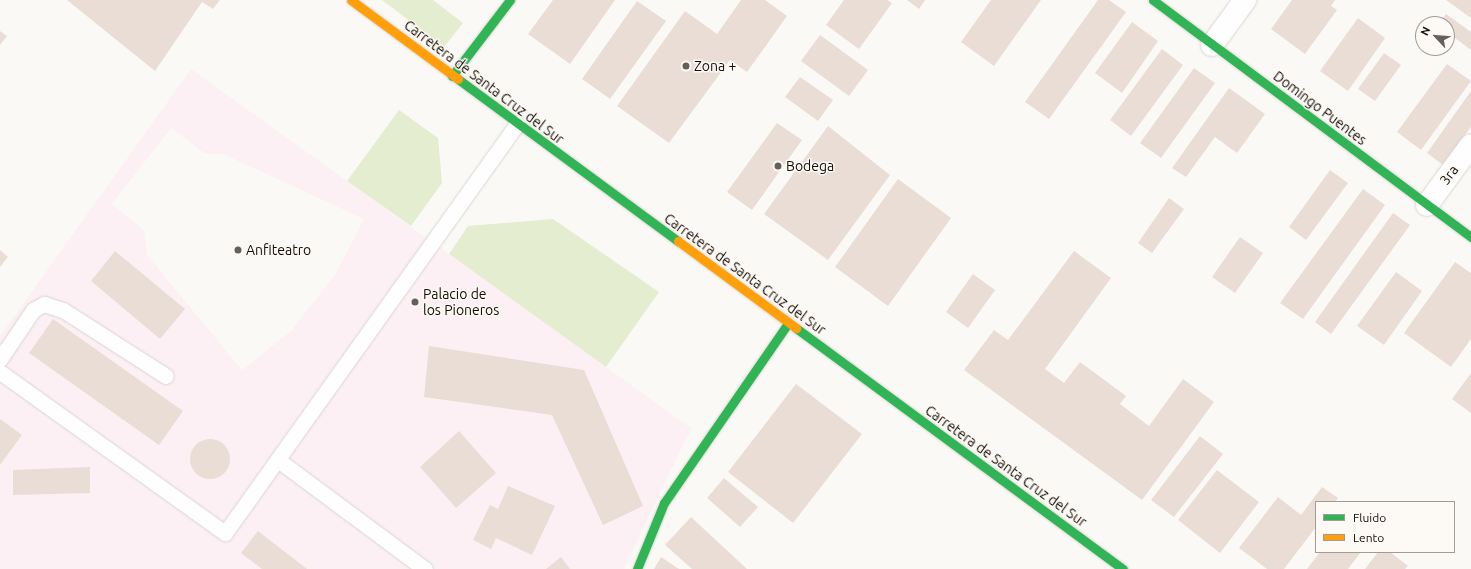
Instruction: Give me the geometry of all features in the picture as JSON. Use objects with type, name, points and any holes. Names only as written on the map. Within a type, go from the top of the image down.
[{"type":"main road","name":"Carretera de Santa Cruz del Sur","points":[[351,0],[517,124],[1123,569]]},
{"type":"main road","points":[[452,76],[510,0]]},
{"type":"main road","name":"Domingo Puentes","points":[[1153,0],[1471,237]]},
{"type":"main road","points":[[637,569],[664,503],[788,323]]},
{"type":"street","points":[[1212,45],[1245,0]]},
{"type":"street","name":"3ra","points":[[1427,205],[1471,145]]},
{"type":"lane","points":[[0,372],[225,533],[517,124]]},
{"type":"lane","points":[[0,359],[33,310],[44,304],[63,310],[166,376]]},
{"type":"lane","points":[[278,460],[425,569]]},
{"type":"shaded area","name":"Palacio de los Pioneros","points":[[191,69],[691,428],[624,569],[0,569],[0,336]],"holes":[[[171,128],[204,153],[223,154],[364,219],[336,273],[291,331],[242,370],[147,255],[144,230],[112,204]]]},
{"type":"green space","points":[[382,0],[433,0],[463,23],[444,47]]},
{"type":"green space","points":[[399,110],[438,138],[442,183],[411,226],[347,181]]},
{"type":"green space","points":[[553,219],[659,292],[606,367],[449,254],[468,226]]},
{"type":"building","points":[[67,0],[220,0],[213,9],[202,2],[155,71]]},
{"type":"building","points":[[553,0],[615,0],[570,64],[528,34]]},
{"type":"building","name":"Zona +","points":[[741,0],[765,0],[787,16],[747,72],[730,60],[669,143],[617,106],[685,11],[717,34]]},
{"type":"building","points":[[844,0],[887,0],[892,3],[859,49],[826,25]]},
{"type":"building","points":[[907,0],[925,0],[919,9]]},
{"type":"building","points":[[991,0],[1041,0],[994,66],[961,42]]},
{"type":"building","points":[[1098,0],[1109,0],[1126,12],[1049,119],[1025,102]]},
{"type":"building","points":[[1292,0],[1335,0],[1331,6],[1337,10],[1305,54],[1271,29]]},
{"type":"building","points":[[1446,0],[1471,0],[1471,18]]},
{"type":"building","points":[[637,1],[666,21],[610,99],[582,79]]},
{"type":"building","points":[[1358,18],[1385,38],[1348,91],[1320,71]]},
{"type":"building","points":[[1455,20],[1471,32],[1471,50],[1455,38]]},
{"type":"building","points":[[1132,22],[1158,41],[1122,93],[1095,73]]},
{"type":"building","points":[[0,31],[7,36],[0,45]]},
{"type":"building","points":[[820,35],[868,70],[849,96],[801,61]]},
{"type":"building","points":[[1162,49],[1183,65],[1131,136],[1110,120]]},
{"type":"building","points":[[1384,53],[1401,65],[1375,101],[1358,89]]},
{"type":"building","points":[[1447,64],[1471,81],[1421,150],[1397,132]]},
{"type":"building","points":[[1194,68],[1215,83],[1161,158],[1140,143]]},
{"type":"building","points":[[800,77],[833,100],[818,121],[785,97]]},
{"type":"building","points":[[1229,88],[1265,114],[1237,153],[1215,137],[1186,177],[1172,168]]},
{"type":"building","points":[[1471,91],[1471,127],[1443,165],[1427,153]]},
{"type":"building","points":[[777,123],[802,140],[752,210],[727,192]]},
{"type":"building","points":[[828,126],[890,175],[828,260],[764,214]]},
{"type":"building","points":[[1330,170],[1348,183],[1306,240],[1289,227]]},
{"type":"building","points":[[898,179],[951,218],[888,306],[835,267]]},
{"type":"building","points":[[1363,189],[1385,205],[1303,319],[1280,303]]},
{"type":"building","points":[[1169,198],[1184,209],[1152,253],[1138,243]]},
{"type":"building","points":[[1393,213],[1410,225],[1331,334],[1315,322]]},
{"type":"building","points":[[1240,237],[1263,253],[1235,293],[1212,277]]},
{"type":"building","points":[[0,250],[8,257],[0,267]]},
{"type":"building","points":[[115,251],[185,309],[160,339],[91,281]]},
{"type":"building","points":[[1074,251],[1111,278],[1045,369],[1064,383],[1080,362],[1126,396],[1120,404],[1149,426],[1183,379],[1214,402],[1142,500],[964,370],[994,330],[1008,340]]},
{"type":"building","points":[[1455,262],[1471,273],[1471,339],[1451,367],[1404,333]]},
{"type":"building","points":[[1396,272],[1422,291],[1384,345],[1357,326]]},
{"type":"building","points":[[973,274],[995,290],[968,328],[946,312]]},
{"type":"building","points":[[53,319],[183,411],[159,445],[29,353]]},
{"type":"building","points":[[429,346],[584,370],[643,506],[603,525],[552,415],[424,397]]},
{"type":"building","points":[[1471,373],[1471,413],[1452,399]]},
{"type":"building","points":[[796,384],[862,434],[793,523],[728,472]]},
{"type":"building","points":[[0,419],[22,435],[0,465]]},
{"type":"building","points":[[459,431],[496,473],[456,508],[420,467]]},
{"type":"building","points":[[1200,436],[1223,454],[1174,517],[1151,500]]},
{"type":"building","points":[[206,439],[214,439],[221,442],[227,448],[230,459],[227,470],[221,476],[214,479],[206,479],[199,476],[193,470],[190,463],[190,455],[193,448],[199,442]]},
{"type":"building","points":[[90,467],[90,493],[13,495],[13,470]]},
{"type":"building","points":[[1217,470],[1259,502],[1220,553],[1178,520]]},
{"type":"building","points":[[724,478],[758,507],[740,527],[707,498]]},
{"type":"building","points":[[508,486],[555,506],[532,555],[496,538],[491,549],[473,540],[490,505],[498,509]]},
{"type":"building","points":[[1322,487],[1338,498],[1336,501],[1315,501],[1315,528],[1284,569],[1267,569],[1239,548],[1278,497],[1301,515]]},
{"type":"building","points":[[691,517],[747,569],[692,569],[665,545]]},
{"type":"building","points":[[258,531],[307,569],[262,569],[241,553]]},
{"type":"building","points":[[1319,553],[1360,553],[1348,569],[1307,569]]},
{"type":"building","points":[[1377,553],[1391,553],[1408,566],[1405,569],[1365,569]]},
{"type":"building","points":[[561,557],[570,569],[546,569]]},
{"type":"building","points":[[661,557],[679,569],[654,569]]},
{"type":"traffic: fast","points":[[452,76],[510,0]]},
{"type":"traffic: fast","points":[[1153,0],[1471,237]]},
{"type":"traffic: fast","points":[[458,79],[678,241]]},
{"type":"traffic: fast","points":[[637,569],[664,503],[788,323]]},
{"type":"traffic: fast","points":[[796,328],[1123,569]]},
{"type":"traffic: slow","points":[[351,0],[458,79]]},
{"type":"traffic: slow","points":[[678,241],[796,328]]},
{"type":"place","name":"Zona +","points":[[686,66]]},
{"type":"place","name":"Bodega","points":[[778,166]]},
{"type":"place","name":"Anfiteatro","points":[[238,250]]},
{"type":"place","name":"Palacio de los Pioneros","points":[[415,302]]}]
